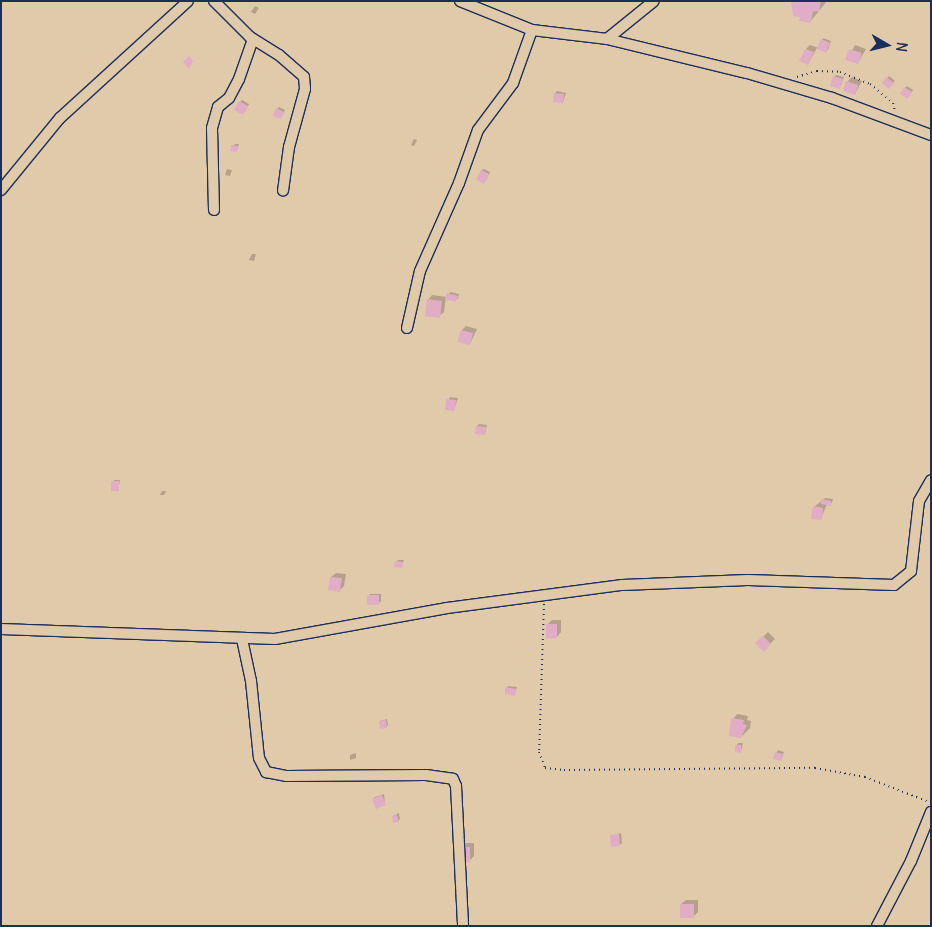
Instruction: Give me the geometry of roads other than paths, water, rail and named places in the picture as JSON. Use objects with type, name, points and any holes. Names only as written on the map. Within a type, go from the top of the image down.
[{"type":"street","points":[[1,190],[54,124],[188,1]]},
{"type":"street","points":[[214,1],[253,39],[279,54],[304,77],[305,89],[289,147],[283,191]]},
{"type":"street","points":[[460,1],[532,30],[608,39],[832,98],[931,135]]},
{"type":"street","points":[[608,39],[654,1]]},
{"type":"street","points":[[407,328],[420,271],[459,183],[478,130],[513,83],[532,30]]},
{"type":"street","points":[[214,210],[212,128],[218,107],[229,98],[239,79],[253,39]]},
{"type":"street","points":[[1,629],[242,639],[310,635],[447,608],[622,585],[748,580],[894,585],[911,571],[919,501],[931,480]]},
{"type":"street","points":[[242,639],[251,681],[259,758],[266,772],[286,776],[426,775],[452,779],[463,926]]},
{"type":"street","points":[[877,926],[910,861],[931,812]]}]
